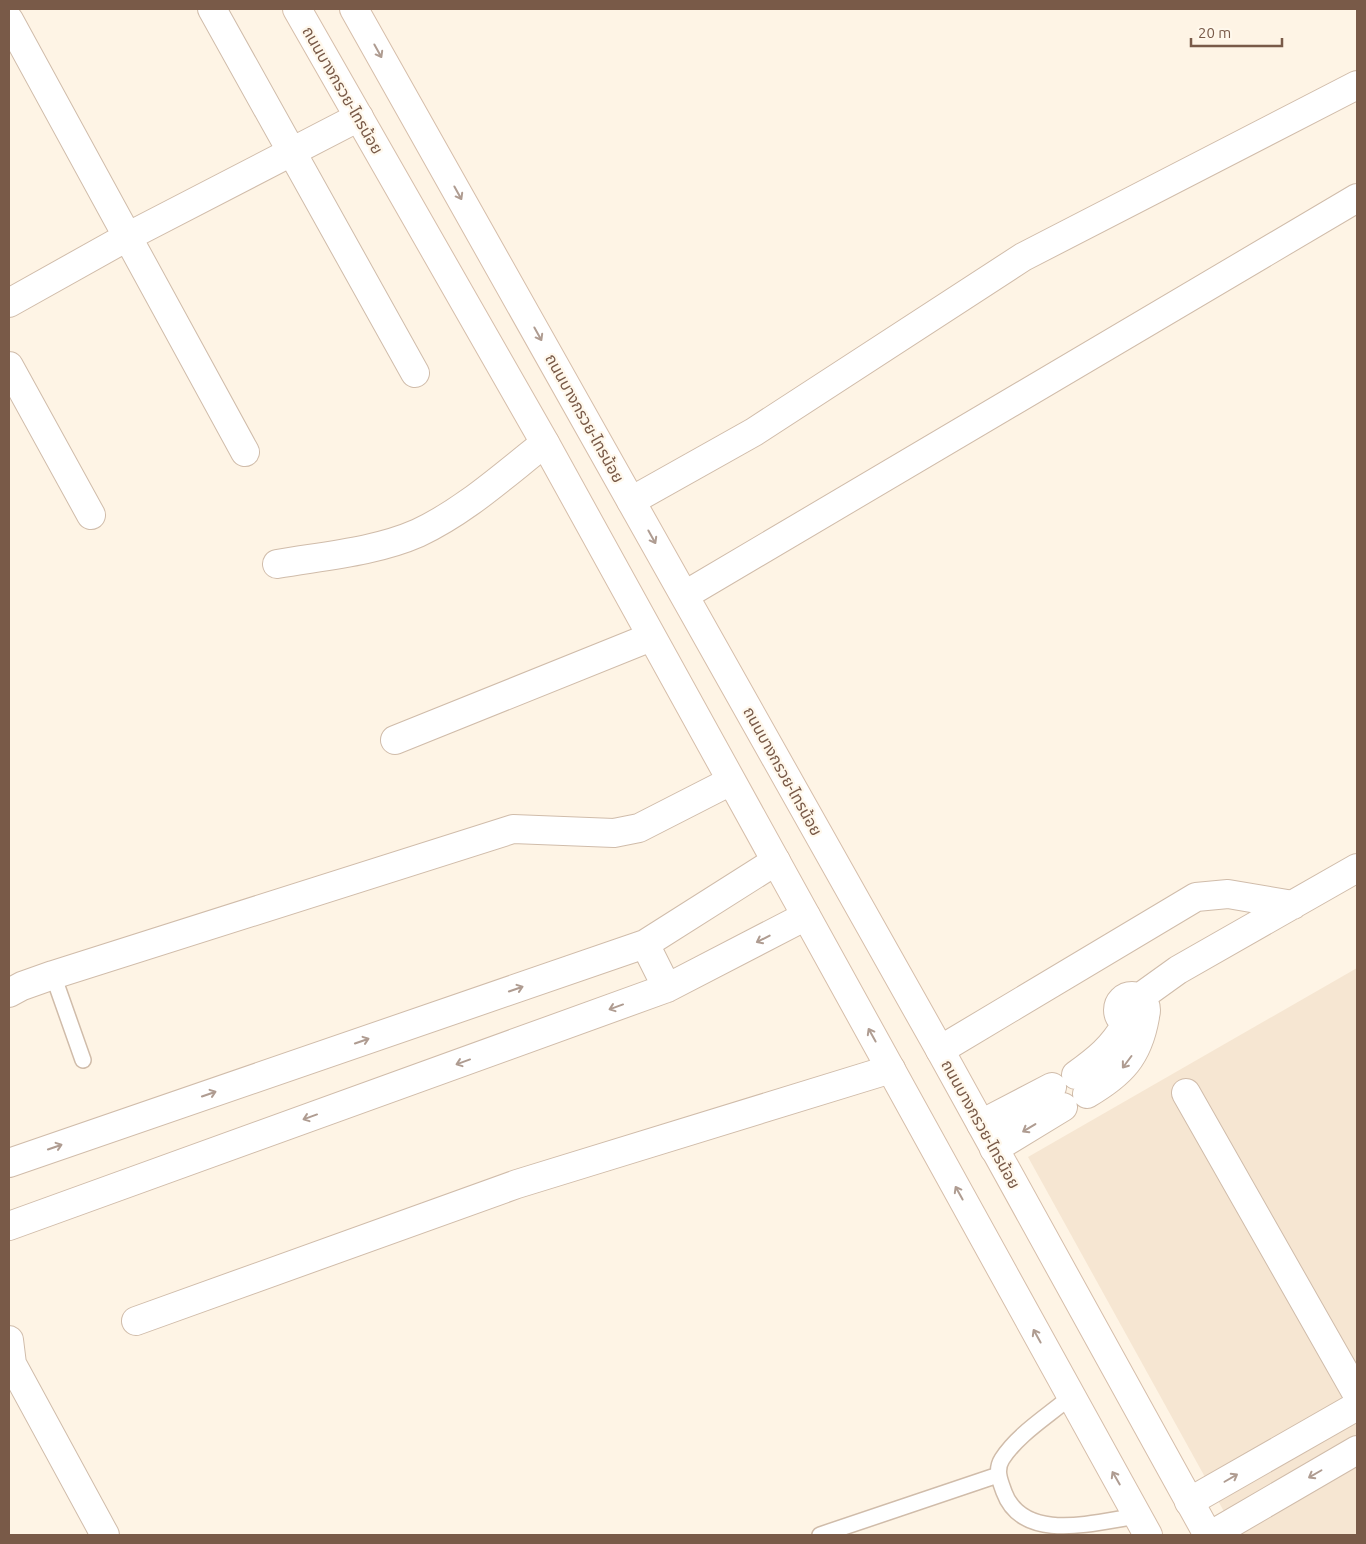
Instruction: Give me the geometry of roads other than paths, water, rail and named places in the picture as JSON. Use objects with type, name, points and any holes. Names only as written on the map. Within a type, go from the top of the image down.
[{"type":"street","points":[[212,9],[415,373]]},
{"type":"street","name":"ถนนบางกรวย-ไทรน้อย","points":[[297,9],[545,443],[1070,1398],[1143,1526]]},
{"type":"street","name":"ถนนบางกรวย-ไทรน้อย","points":[[354,9],[940,1050],[1188,1502],[1210,1535]]},
{"type":"street","points":[[9,20],[245,452]]},
{"type":"street","points":[[632,501],[754,432],[1022,257],[1357,85]]},
{"type":"street","points":[[9,303],[127,237],[358,117]]},
{"type":"street","points":[[685,595],[1357,198]]},
{"type":"street","points":[[9,366],[91,515]]},
{"type":"street","points":[[277,564],[382,545],[416,533],[455,513],[545,443]]},
{"type":"street","points":[[395,740],[651,637]]},
{"type":"street","points":[[9,993],[52,975],[513,829],[614,833],[639,828],[730,781]]},
{"type":"street","points":[[9,1163],[645,944],[776,861]]},
{"type":"street","points":[[1082,1085],[1110,1080],[1128,1063],[1141,1039],[1137,1013],[1178,970],[1357,868]]},
{"type":"street","points":[[940,1050],[1196,897],[1228,894],[1293,905]]},
{"type":"street","points":[[9,1226],[668,988],[806,916]]},
{"type":"street","points":[[645,944],[668,988]]},
{"type":"street","points":[[136,1321],[517,1184],[890,1069]]},
{"type":"street","points":[[1186,1093],[1357,1394]]},
{"type":"street","points":[[981,1124],[1058,1097],[994,1149]]},
{"type":"street","points":[[10,1356],[106,1535]]},
{"type":"street","points":[[1188,1502],[1357,1406]]},
{"type":"street","points":[[1210,1535],[1357,1450]]},
{"type":"lane","points":[[52,975],[83,1060]]},
{"type":"lane","points":[[1070,1398],[1014,1444],[1001,1460],[998,1475],[1006,1498],[1023,1518],[1042,1526],[1058,1528],[1143,1526]]},
{"type":"lane","points":[[820,1535],[998,1475]]}]
